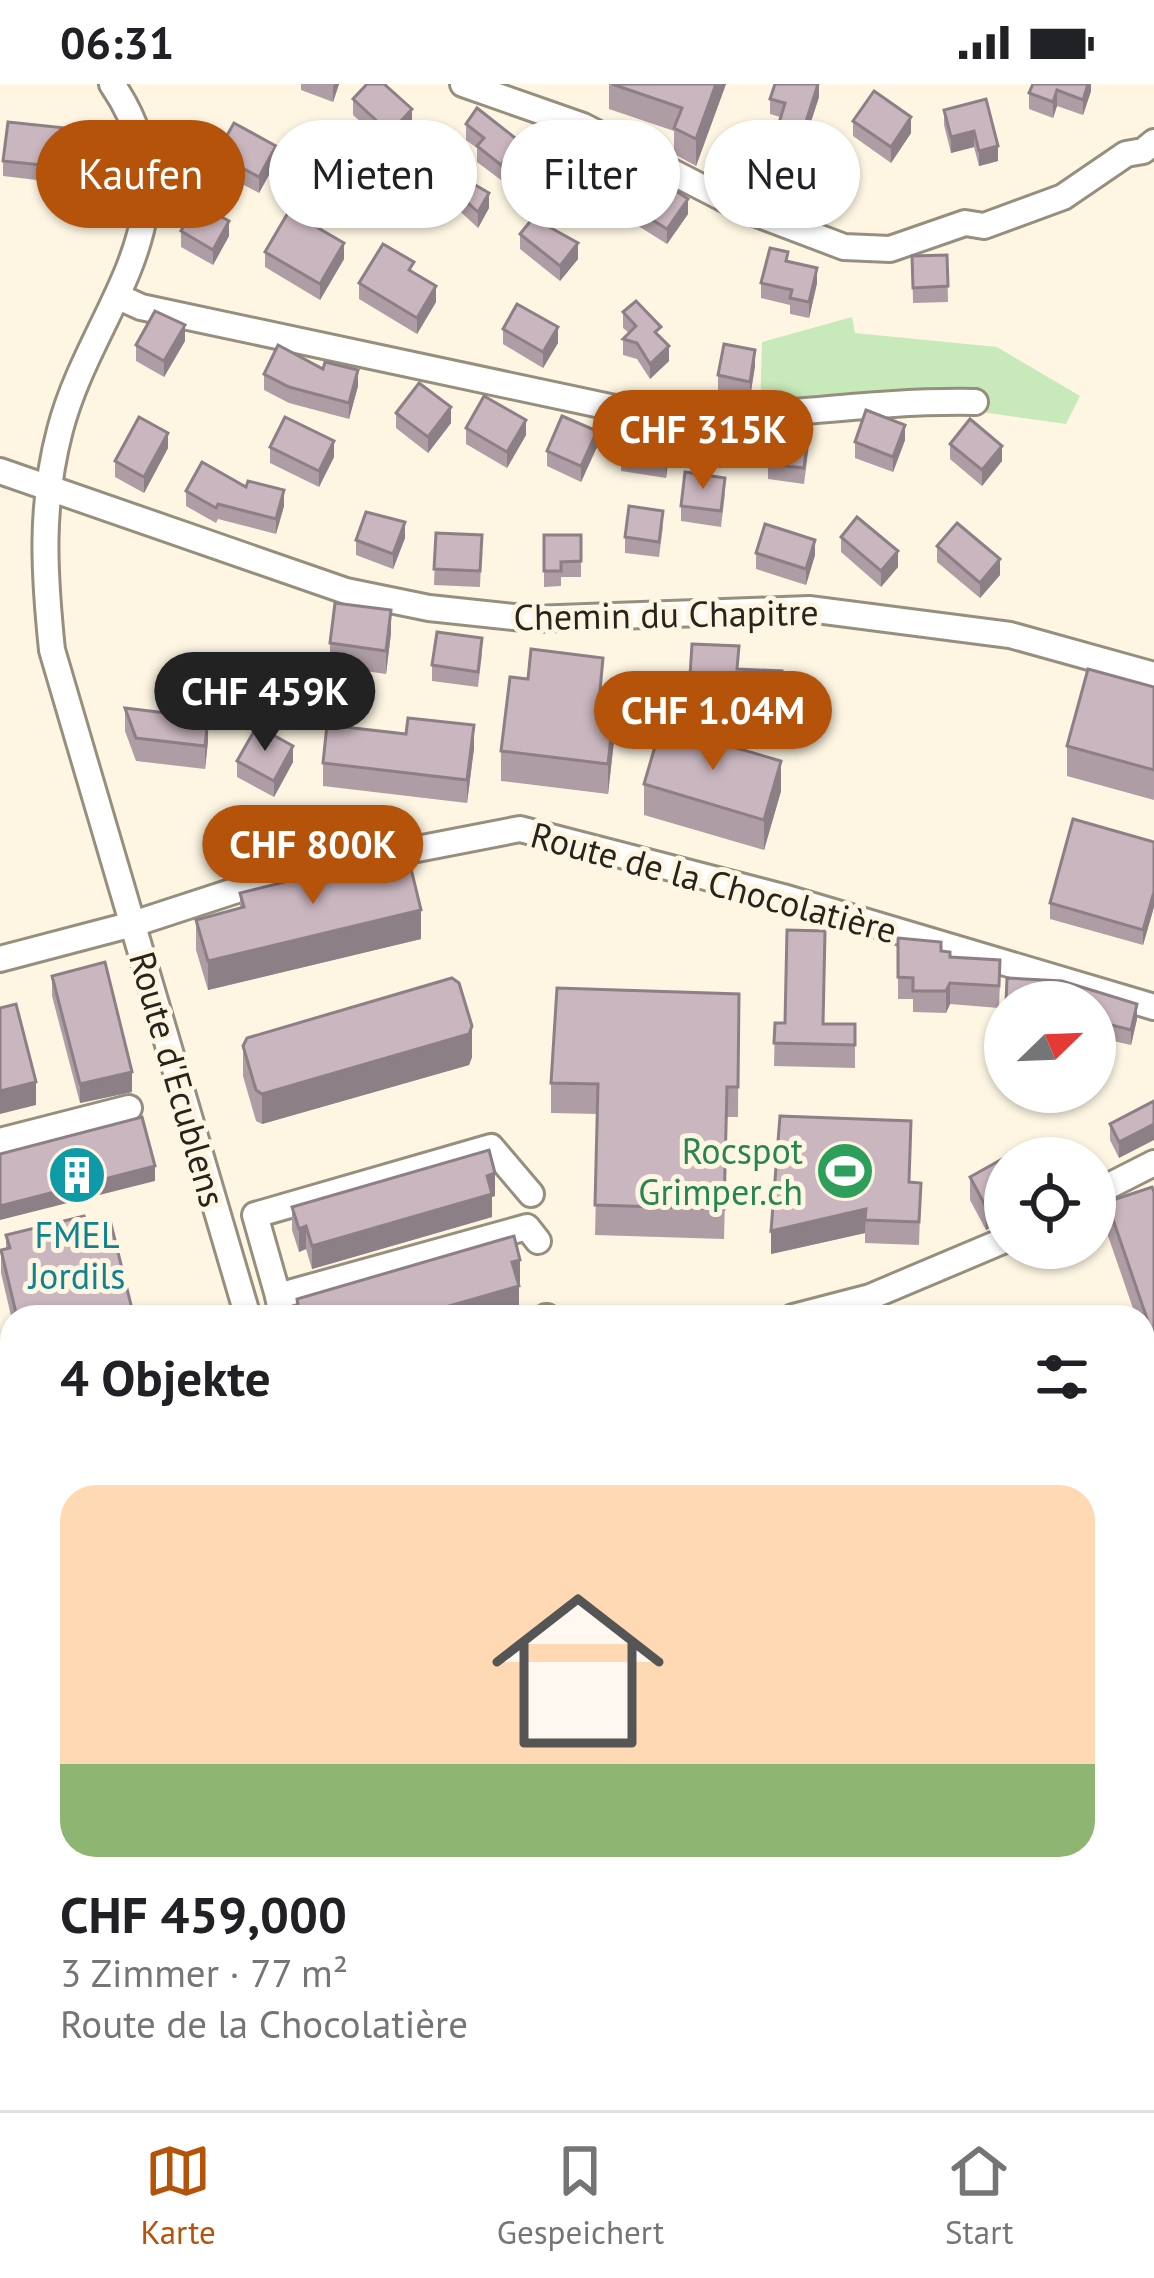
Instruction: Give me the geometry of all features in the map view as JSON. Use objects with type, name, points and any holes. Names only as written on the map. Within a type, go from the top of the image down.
[{"type":"street","name":"Route d'Ecublens","points":[[112,84],[134,124],[147,184],[137,251],[62,424],[46,488],[41,547],[52,650],[244,1305]]},
{"type":"street","points":[[463,84],[528,94],[753,213],[844,247],[890,249],[965,223],[984,226],[1064,197],[1126,154],[1154,142]]},
{"type":"street","points":[[119,297],[140,307],[670,420],[975,402]]},
{"type":"street","name":"Chemin du Chapitre","points":[[0,471],[346,591],[429,608],[532,619],[809,608],[1010,635],[1154,675]]},
{"type":"street","name":"Route de la Chocolatière","points":[[0,959],[133,924],[283,875],[520,829],[783,897],[1154,1006]]},
{"type":"street","points":[[0,1141],[129,1108]]},
{"type":"street","points":[[280,1305],[255,1215],[491,1148],[531,1194]]},
{"type":"street","points":[[1116,1182],[1154,1162]]},
{"type":"street","points":[[283,1305],[526,1227],[538,1241]]},
{"type":"street","points":[[839,1305],[870,1297],[984,1249]]},
{"type":"green space","points":[[852,317],[855,333],[997,347],[1080,396],[1066,424],[946,407],[760,411],[762,342]]},
{"type":"building","points":[[367,84],[384,84],[412,109],[402,120],[376,120],[353,99]]},
{"type":"building","points":[[612,84],[716,84],[696,139],[680,131],[677,120],[682,108]]},
{"type":"building","points":[[775,84],[818,84],[807,120],[780,120],[785,103],[770,99]]},
{"type":"building","points":[[1033,84],[1088,84],[1083,100],[1057,90],[1053,102],[1029,93]]},
{"type":"building","points":[[874,91],[911,117],[891,147],[860,126],[860,120],[854,120]]},
{"type":"building","points":[[986,99],[998,146],[979,151],[974,131],[951,137],[944,110]]},
{"type":"building","points":[[477,108],[501,127],[501,165],[477,146],[484,138],[477,133],[477,120],[469,120]]},
{"type":"building","points":[[8,122],[36,125],[36,164],[3,161]]},
{"type":"building","points":[[245,129],[269,142],[269,159],[259,177],[245,169]]},
{"type":"building","points":[[477,186],[489,193],[477,211]]},
{"type":"building","points":[[183,228],[225,228],[213,250]]},
{"type":"building","points":[[279,228],[318,228],[344,243],[320,284],[265,252]]},
{"type":"building","points":[[525,228],[551,228],[578,243],[560,266],[520,234]]},
{"type":"building","points":[[383,244],[414,262],[409,270],[436,286],[417,318],[359,283]]},
{"type":"building","points":[[770,248],[788,252],[786,261],[817,268],[809,302],[790,298],[792,290],[761,283]]},
{"type":"building","points":[[947,255],[948,286],[913,288],[912,256]]},
{"type":"building","points":[[636,301],[661,327],[655,332],[669,346],[650,364],[637,343],[623,339],[636,326],[623,312]]},
{"type":"building","points":[[517,304],[558,327],[543,352],[503,329]]},
{"type":"building","points":[[155,311],[185,325],[164,361],[136,345]]},
{"type":"building","points":[[724,344],[755,350],[750,382],[718,375]]},
{"type":"building","points":[[278,345],[323,369],[325,362],[358,370],[349,403],[289,387],[264,374]]},
{"type":"building","points":[[419,383],[451,407],[428,437],[396,413]]},
{"type":"building","points":[[484,396],[526,420],[507,452],[466,428]]},
{"type":"building","points":[[866,410],[905,425],[893,457],[855,442]]},
{"type":"building","points":[[562,416],[597,431],[581,466],[547,451]]},
{"type":"building","points":[[139,417],[168,433],[144,477],[115,461]]},
{"type":"building","points":[[285,417],[334,441],[319,471],[270,447]]},
{"type":"building","points":[[970,419],[1002,446],[982,470],[950,444]]},
{"type":"building","points":[[626,423],[670,430],[666,463],[621,456]]},
{"type":"building","points":[[772,425],[809,430],[804,468],[768,464]]},
{"type":"building","points":[[202,462],[246,487],[248,481],[284,490],[276,519],[218,504],[216,508],[186,491]]},
{"type":"building","points":[[685,472],[725,478],[721,511],[681,506]]},
{"type":"building","points":[[629,506],[663,511],[659,542],[625,537]]},
{"type":"building","points":[[366,512],[405,522],[393,554],[356,540]]},
{"type":"building","points":[[857,517],[898,551],[881,571],[841,537]]},
{"type":"building","points":[[957,523],[1000,559],[980,583],[937,546]]},
{"type":"building","points":[[765,524],[815,540],[806,569],[756,553]]},
{"type":"building","points":[[436,533],[482,535],[480,571],[434,569]]},
{"type":"building","points":[[544,535],[581,535],[581,561],[561,562],[561,571],[544,571]]},
{"type":"building","points":[[335,603],[391,610],[386,651],[330,643]]},
{"type":"building","points":[[437,632],[482,638],[478,672],[432,665]]},
{"type":"building","points":[[692,644],[739,646],[737,669],[782,671],[779,715],[736,712],[737,695],[689,692]]},
{"type":"building","points":[[531,649],[603,658],[600,691],[616,693],[608,764],[501,751],[510,677],[528,679]]},
{"type":"building","points":[[1088,669],[1154,687],[1154,770],[1067,746]]},
{"type":"building","points":[[125,708],[208,718],[205,746],[136,738]]},
{"type":"building","points":[[408,718],[474,725],[467,780],[323,763],[327,725],[406,734]]},
{"type":"building","points":[[257,726],[293,746],[274,781],[237,761]]},
{"type":"building","points":[[661,726],[781,761],[764,820],[644,784]]},
{"type":"building","points":[[1073,819],[1154,842],[1154,892],[1143,930],[1050,903]]},
{"type":"building","points":[[407,852],[421,910],[208,961],[196,920],[244,907],[240,893]]},
{"type":"building","points":[[787,930],[825,931],[823,1024],[855,1024],[855,1045],[774,1043],[775,1023],[785,1023]]},
{"type":"building","points":[[898,938],[941,942],[941,951],[950,952],[950,957],[1000,960],[999,981],[984,981],[984,985],[950,983],[946,991],[913,991],[913,978],[898,977]]},
{"type":"building","points":[[105,962],[132,1072],[80,1084],[52,976]]},
{"type":"building","points":[[452,978],[459,983],[472,1026],[469,1034],[262,1094],[256,1090],[243,1046],[247,1038]]},
{"type":"building","points":[[557,988],[739,994],[738,1087],[727,1087],[724,1209],[595,1205],[598,1084],[551,1083]]},
{"type":"building","points":[[1116,998],[1137,1004],[1131,1030],[1116,1026]]},
{"type":"building","points":[[16,1004],[36,1082],[0,1091],[0,1008]]},
{"type":"building","points":[[1154,1101],[1154,1124],[1119,1142],[1110,1124]]},
{"type":"building","name":"Rocspot Grimper.ch","points":[[780,1116],[911,1121],[909,1182],[921,1183],[919,1222],[865,1220],[866,1209],[771,1231]]},
{"type":"building","name":"FMEL Jordils","points":[[142,1117],[155,1166],[0,1206],[0,1154]]},
{"type":"building","points":[[489,1150],[495,1173],[487,1176],[492,1194],[312,1246],[306,1226],[299,1229],[292,1207]]},
{"type":"building","points":[[984,1169],[984,1203],[970,1177]]},
{"type":"building","points":[[1152,1187],[1154,1305],[1142,1305],[1116,1228],[1116,1199]]},
{"type":"building","points":[[84,1216],[88,1230],[111,1224],[131,1305],[14,1305],[1,1250],[10,1248],[6,1235]]},
{"type":"building","points":[[514,1236],[520,1260],[512,1262],[519,1286],[453,1305],[298,1305],[297,1299]]},
{"type":"place","name":"Rocspot Grimper.ch","points":[[845,1171]]},
{"type":"place","name":"FMEL Jordils","points":[[77,1175]]}]
